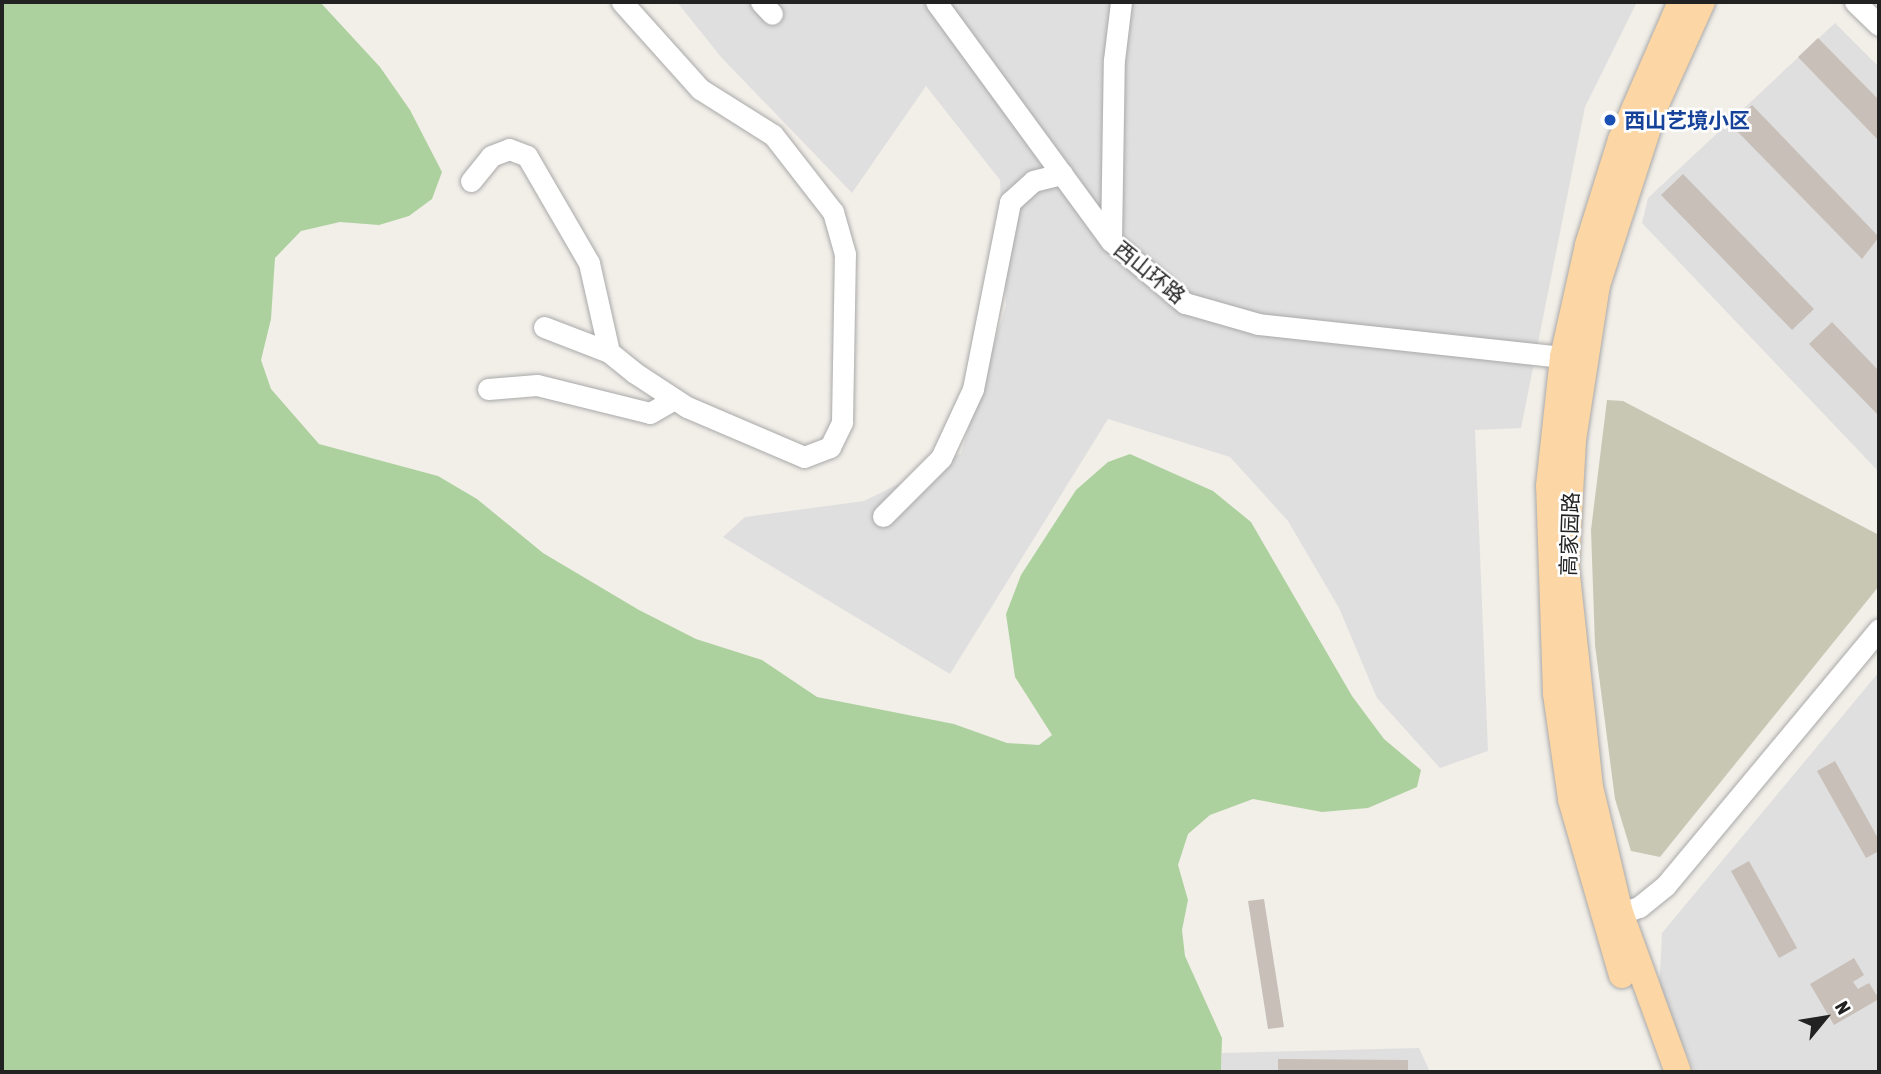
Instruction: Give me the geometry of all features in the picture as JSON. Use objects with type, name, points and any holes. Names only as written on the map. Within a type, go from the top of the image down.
[{"type":"main road","name":"高家园路","points":[[1659,1072],[1611,916],[1571,799],[1550,614],[1549,486],[1563,357],[1588,245],[1621,140],[1681,2]]},
{"type":"main road","name":"高家园路","points":[[1678,1072],[1611,916],[1576,699],[1566,565],[1573,440],[1601,274],[1655,106],[1702,2]]},
{"type":"street","points":[[544,327],[609,352],[674,399],[804,457],[831,447],[842,422],[845,254],[833,212],[773,135],[700,89],[622,2]]},
{"type":"street","name":"西山环路","points":[[936,2],[1111,241],[1185,303],[1258,324],[1563,357]]},
{"type":"street","points":[[1111,241],[1114,60],[1121,2]]},
{"type":"street","points":[[1855,2],[1879,25]]},
{"type":"street","points":[[471,181],[491,156],[509,149],[527,156],[589,263],[609,352]]},
{"type":"street","points":[[883,516],[941,458],[973,389],[1010,202],[1033,181],[1062,174]]},
{"type":"street","points":[[488,389],[537,385],[650,413],[674,399]]},
{"type":"street","points":[[1611,916],[1639,907],[1666,885],[1879,629]]},
{"type":"shaded area","points":[[677,2],[1637,2],[1585,107],[1521,428],[1475,430],[1488,751],[1440,768],[1377,698],[1339,608],[1288,521],[1230,457],[1108,419],[950,674],[723,537],[745,517],[864,501],[961,453],[1006,305],[1000,180],[926,86],[852,193],[721,57]]},
{"type":"shaded area","points":[[1835,23],[1879,67],[1879,472],[1642,223],[1648,198]]},
{"type":"shaded area","points":[[1607,400],[1623,401],[1879,535],[1879,586],[1660,857],[1631,851],[1615,799],[1595,645],[1591,530]]},
{"type":"shaded area","points":[[1879,672],[1879,1072],[1695,1072],[1659,993],[1662,933]]},
{"type":"shaded area","points":[[1419,1048],[1430,1072],[1221,1072],[1222,1053]]},
{"type":"green space","points":[[2,2],[320,2],[380,67],[410,110],[442,172],[432,199],[409,216],[379,225],[340,222],[301,231],[275,258],[271,319],[261,360],[271,389],[319,444],[438,476],[477,499],[543,553],[639,610],[696,639],[762,660],[817,697],[954,724],[1007,743],[1039,745],[1052,735],[1015,677],[1006,614],[1021,575],[1076,490],[1108,462],[1130,454],[1213,491],[1251,522],[1352,696],[1384,739],[1421,770],[1417,787],[1368,808],[1322,812],[1253,799],[1210,815],[1188,834],[1178,865],[1188,900],[1182,930],[1185,956],[1222,1038],[1221,1072],[2,1072]]},
{"type":"building","points":[[1818,38],[1879,100],[1879,141],[1798,57]]},
{"type":"building","points":[[1752,105],[1879,237],[1862,259],[1731,125]]},
{"type":"building","points":[[1683,174],[1814,309],[1792,330],[1661,195]]},
{"type":"building","points":[[1832,322],[1879,371],[1879,416],[1809,344]]},
{"type":"building","points":[[1835,761],[1879,840],[1879,851],[1866,858],[1817,771]]},
{"type":"building","points":[[1749,861],[1797,948],[1779,958],[1731,871]]},
{"type":"building","points":[[1264,899],[1284,1027],[1268,1029],[1248,901]]},
{"type":"building","points":[[1854,958],[1864,975],[1853,982],[1858,989],[1869,983],[1879,999],[1834,1025],[1810,984]]},
{"type":"building","points":[[1278,1059],[1408,1060],[1408,1072],[1278,1072]]},
{"type":"place","name":"西山艺境小区","points":[[1610,120]]}]
